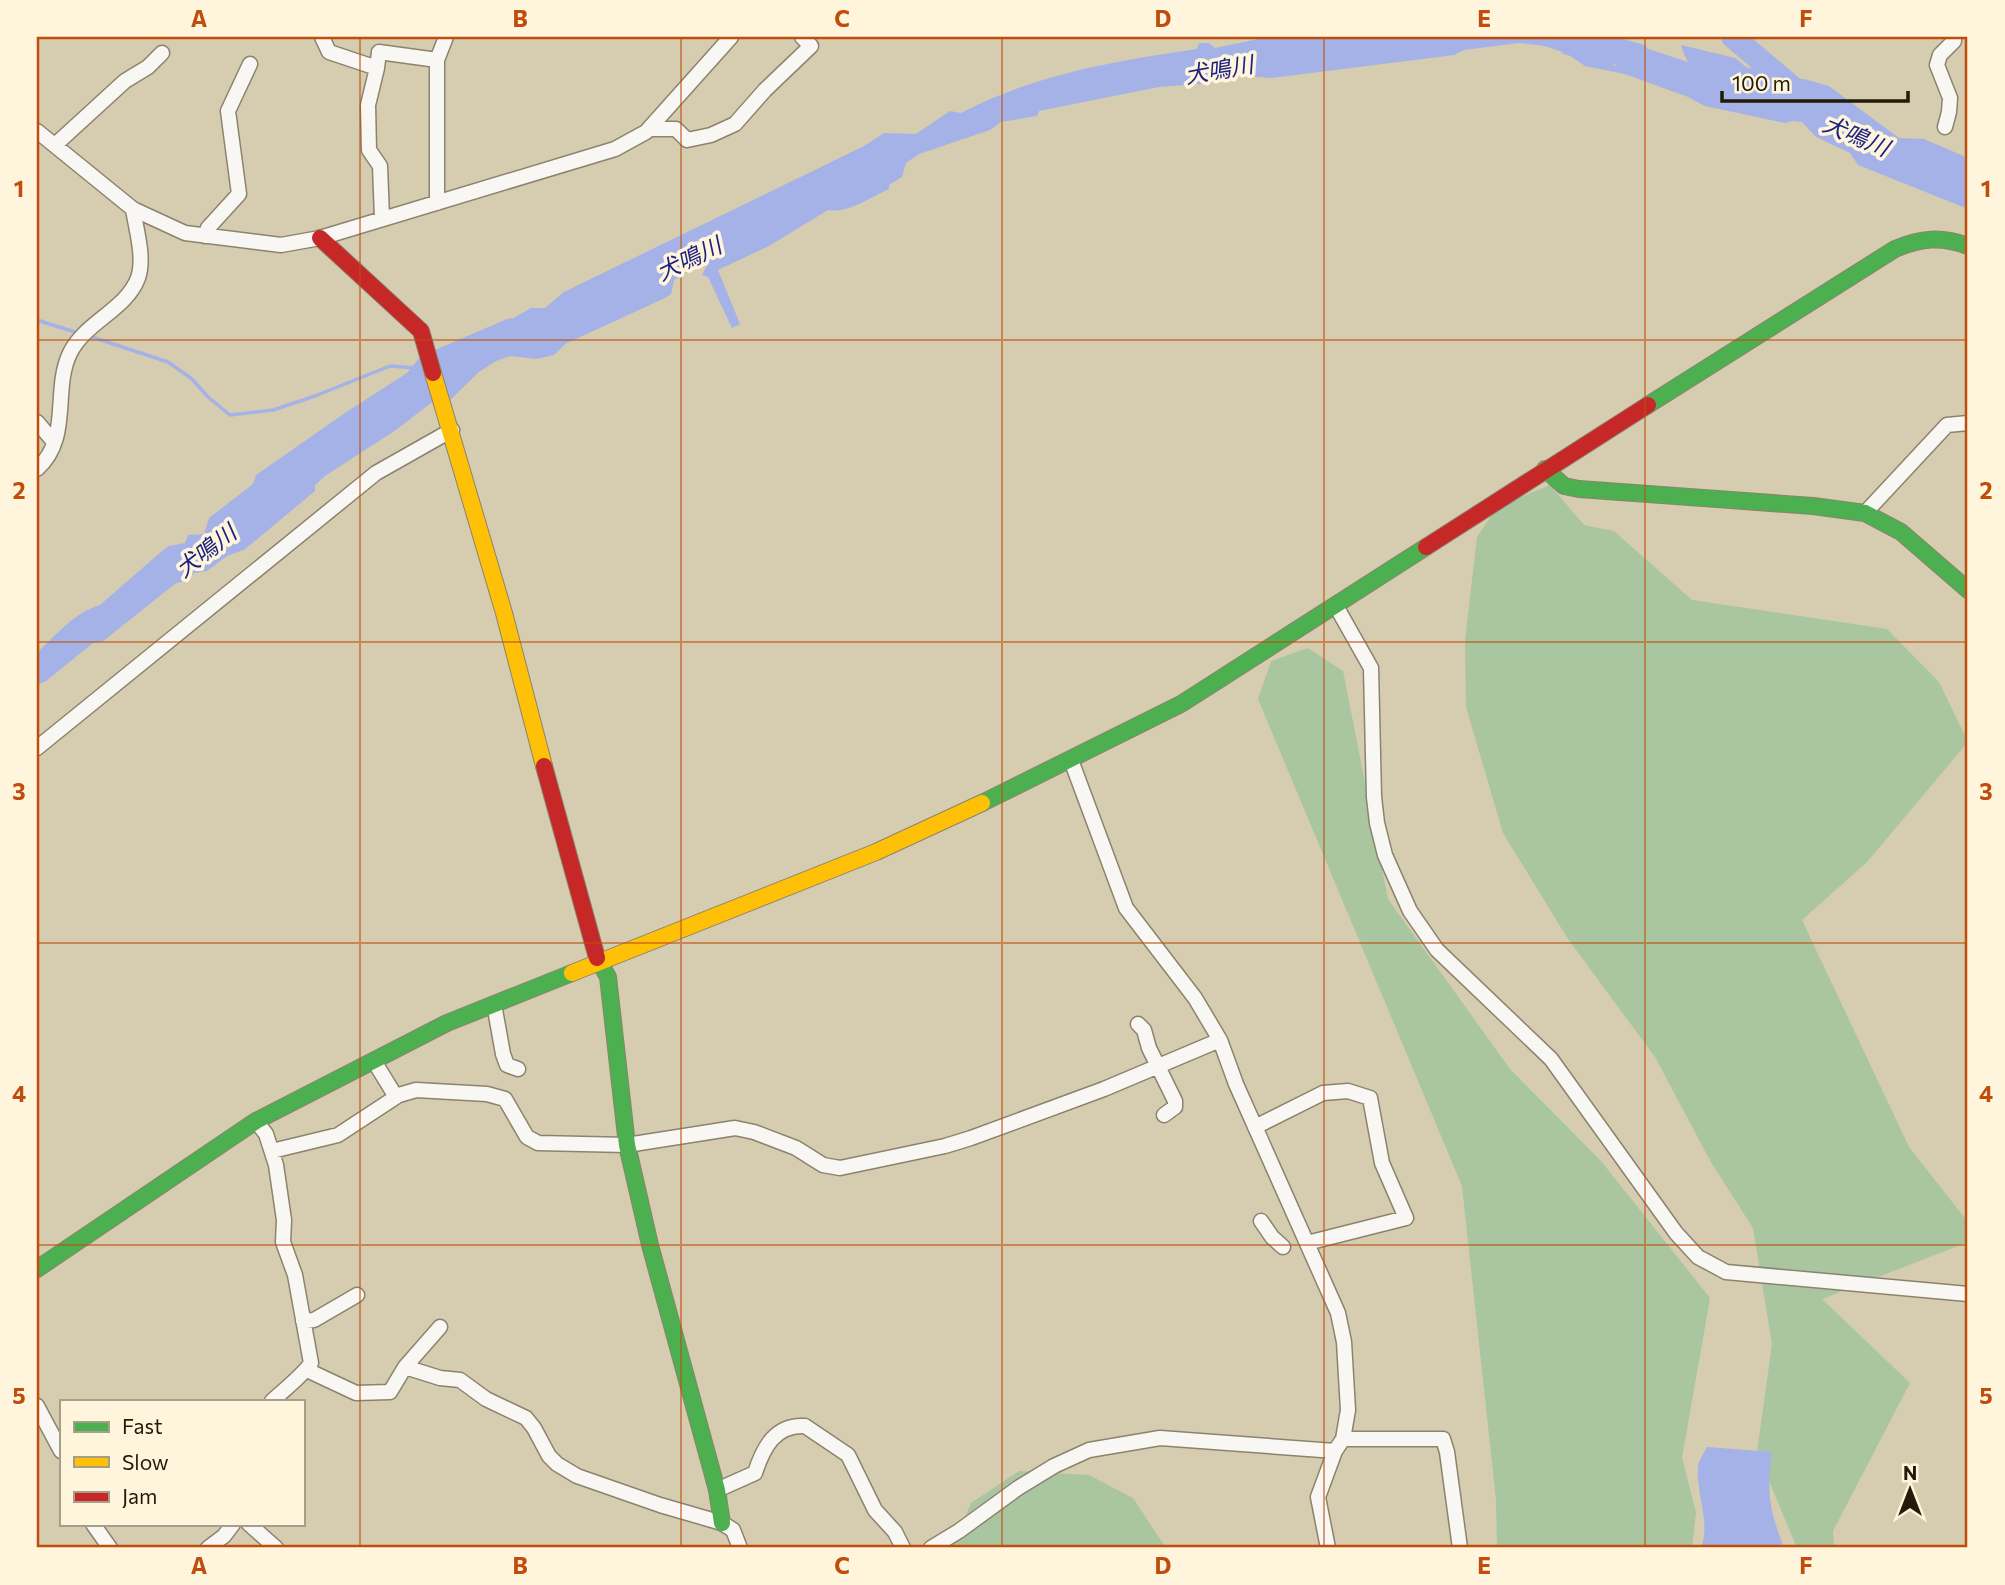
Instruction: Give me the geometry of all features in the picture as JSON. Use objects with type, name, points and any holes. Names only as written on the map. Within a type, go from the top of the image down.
[{"type":"street","points":[[322,37],[329,52],[377,68]]},
{"type":"street","points":[[437,203],[438,61],[446,37]]},
{"type":"street","points":[[37,131],[133,209],[185,233],[281,245],[320,238],[615,149],[650,128],[731,37]]},
{"type":"street","points":[[650,128],[676,129],[687,140],[711,135],[735,124],[765,90],[811,47],[802,37]]},
{"type":"street","points":[[1945,127],[1950,112],[1950,98],[1937,65],[1940,55],[1954,41],[1954,37]]},
{"type":"street","points":[[382,218],[380,166],[369,150],[368,105],[379,52],[438,61]]},
{"type":"street","points":[[55,145],[125,81],[148,67],[162,53]]},
{"type":"street","points":[[205,236],[208,228],[239,194],[228,111],[250,64]]},
{"type":"street","points":[[37,469],[44,463],[61,419],[63,374],[70,353],[92,326],[126,298],[137,282],[141,269],[133,209]]},
{"type":"street","points":[[37,1269],[256,1121],[447,1023],[876,852],[973,808],[1181,704],[1545,469],[1895,249],[1925,236],[1968,246]]},
{"type":"street","points":[[320,238],[421,331],[452,430],[505,612],[598,962],[608,977],[627,1145],[650,1245],[717,1490],[722,1523]]},
{"type":"street","points":[[37,422],[54,442]]},
{"type":"street","points":[[1865,513],[1947,425],[1968,423]]},
{"type":"street","points":[[37,748],[376,472],[452,430]]},
{"type":"street","points":[[1545,469],[1564,486],[1579,489],[1813,506],[1865,513],[1901,532],[1968,590]]},
{"type":"street","points":[[1336,606],[1371,668],[1377,823],[1385,855],[1410,912],[1437,950],[1551,1059],[1676,1233],[1698,1256],[1726,1272],[1968,1294]]},
{"type":"street","points":[[1071,760],[1126,908],[1195,999],[1220,1040],[1236,1084],[1338,1313],[1344,1342],[1348,1410],[1339,1445],[1318,1497],[1328,1548]]},
{"type":"street","points":[[494,1004],[507,1065],[518,1069]]},
{"type":"street","points":[[1138,1024],[1175,1101],[1175,1107],[1164,1115]]},
{"type":"street","points":[[272,1152],[338,1135],[396,1097],[416,1090],[487,1094],[505,1099],[527,1137],[538,1143],[627,1145],[735,1128],[754,1132],[796,1148],[823,1165],[840,1168],[971,1138],[1220,1040]]},
{"type":"street","points":[[374,1061],[396,1097]]},
{"type":"street","points":[[1255,1127],[1323,1093],[1348,1091],[1370,1098],[1382,1163],[1406,1218],[1307,1243]]},
{"type":"street","points":[[256,1121],[266,1134],[276,1165],[284,1220],[283,1242],[295,1275],[311,1363],[307,1370],[300,1373],[273,1400]]},
{"type":"street","points":[[1261,1221],[1283,1247]]},
{"type":"street","points":[[303,1321],[314,1320],[357,1295]]},
{"type":"street","points":[[307,1370],[356,1393],[390,1392],[405,1367],[440,1327]]},
{"type":"street","points":[[405,1367],[460,1381],[486,1399],[526,1418],[549,1456],[577,1476],[722,1523],[733,1530],[740,1548]]},
{"type":"street","points":[[37,1406],[60,1449]]},
{"type":"street","points":[[717,1490],[755,1473],[760,1456],[772,1436],[786,1429],[805,1426],[848,1455],[875,1510],[895,1532],[903,1548]]},
{"type":"street","points":[[931,1548],[1054,1466],[1089,1450],[1160,1438],[1339,1445],[1443,1439],[1460,1548]]},
{"type":"street","points":[[94,1526],[110,1548]]},
{"type":"street","points":[[208,1548],[224,1536],[232,1526]]},
{"type":"street","points":[[251,1526],[276,1548]]},
{"type":"green space","points":[[1550,485],[1584,525],[1614,531],[1692,600],[1887,629],[1939,682],[1968,742],[1867,862],[1802,920],[1909,1147],[1968,1222],[1968,1242],[1822,1299],[1910,1383],[1833,1531],[1834,1548],[1797,1548],[1757,1452],[1772,1344],[1753,1228],[1712,1164],[1655,1057],[1568,939],[1503,833],[1466,707],[1465,641],[1477,537],[1497,507]]},
{"type":"green space","points":[[1308,648],[1343,671],[1388,899],[1510,1069],[1601,1161],[1710,1298],[1682,1458],[1696,1512],[1692,1548],[1497,1548],[1496,1500],[1462,1186],[1258,699],[1271,661]]},
{"type":"green space","points":[[1019,1471],[1089,1475],[1133,1498],[1166,1548],[952,1548],[971,1503]]},
{"type":"water","points":[[1268,37],[1616,37],[1645,45],[1647,48],[1601,44],[1604,58],[1615,66],[1624,63],[1656,69],[1726,90],[1726,77],[1694,67],[1685,56],[1681,45],[1735,58],[1746,67],[1763,71],[1775,79],[1804,79],[1829,86],[1899,138],[1924,139],[1968,158],[1968,209],[1858,165],[1850,153],[1816,137],[1802,122],[1785,123],[1705,106],[1625,74],[1585,66],[1566,53],[1545,46],[1519,43],[1464,50],[1454,55],[1272,78],[1229,75],[1201,84],[1159,87],[1039,111],[1037,116],[1001,122],[990,130],[919,154],[906,163],[902,177],[889,185],[889,189],[843,210],[828,210],[769,246],[718,270],[740,324],[732,328],[708,277],[702,275],[706,267],[703,263],[674,280],[671,294],[665,298],[565,344],[554,355],[536,359],[511,356],[496,361],[479,372],[450,400],[431,403],[396,430],[325,476],[315,485],[315,491],[244,550],[227,556],[207,571],[194,573],[186,581],[176,583],[102,642],[93,643],[46,681],[37,685],[37,653],[66,625],[82,613],[100,605],[169,546],[185,543],[188,535],[204,534],[209,518],[253,484],[256,475],[407,373],[421,356],[514,318],[531,308],[545,308],[564,292],[864,146],[884,133],[916,134],[950,111],[961,113],[1018,88],[1076,71],[1197,49],[1199,43],[1209,43],[1215,48]]},
{"type":"water","points":[[1707,1447],[1772,1452],[1770,1501],[1784,1548],[1701,1548],[1704,1518],[1698,1468]]},
{"type":"waterway","points":[[1733,37],[1805,98]]},
{"type":"waterway","name":"犬鳴川","points":[[1570,44],[1636,57],[1756,97]]},
{"type":"waterway","points":[[37,320],[78,333]]},
{"type":"waterway","points":[[89,336],[168,362],[192,379],[230,415],[273,410],[390,366],[416,368]]},
{"type":"traffic: fast","points":[[1648,405],[1895,249],[1914,242],[1931,240],[1968,246]]},
{"type":"traffic: fast","points":[[1545,469],[1564,486],[1579,489],[1813,506],[1865,513],[1901,532],[1968,590]]},
{"type":"traffic: fast","points":[[982,803],[1181,704],[1426,547]]},
{"type":"traffic: fast","points":[[597,958],[608,977],[627,1145],[650,1245],[717,1490],[722,1523]]},
{"type":"traffic: fast","points":[[37,1269],[256,1121],[447,1023],[572,973]]},
{"type":"traffic: slow","points":[[433,373],[504,613],[544,766]]},
{"type":"traffic: slow","points":[[572,973],[876,852],[982,803]]},
{"type":"traffic: jam","points":[[320,238],[421,331],[433,373]]},
{"type":"traffic: jam","points":[[1426,547],[1648,405]]},
{"type":"traffic: jam","points":[[544,766],[597,958]]}]
